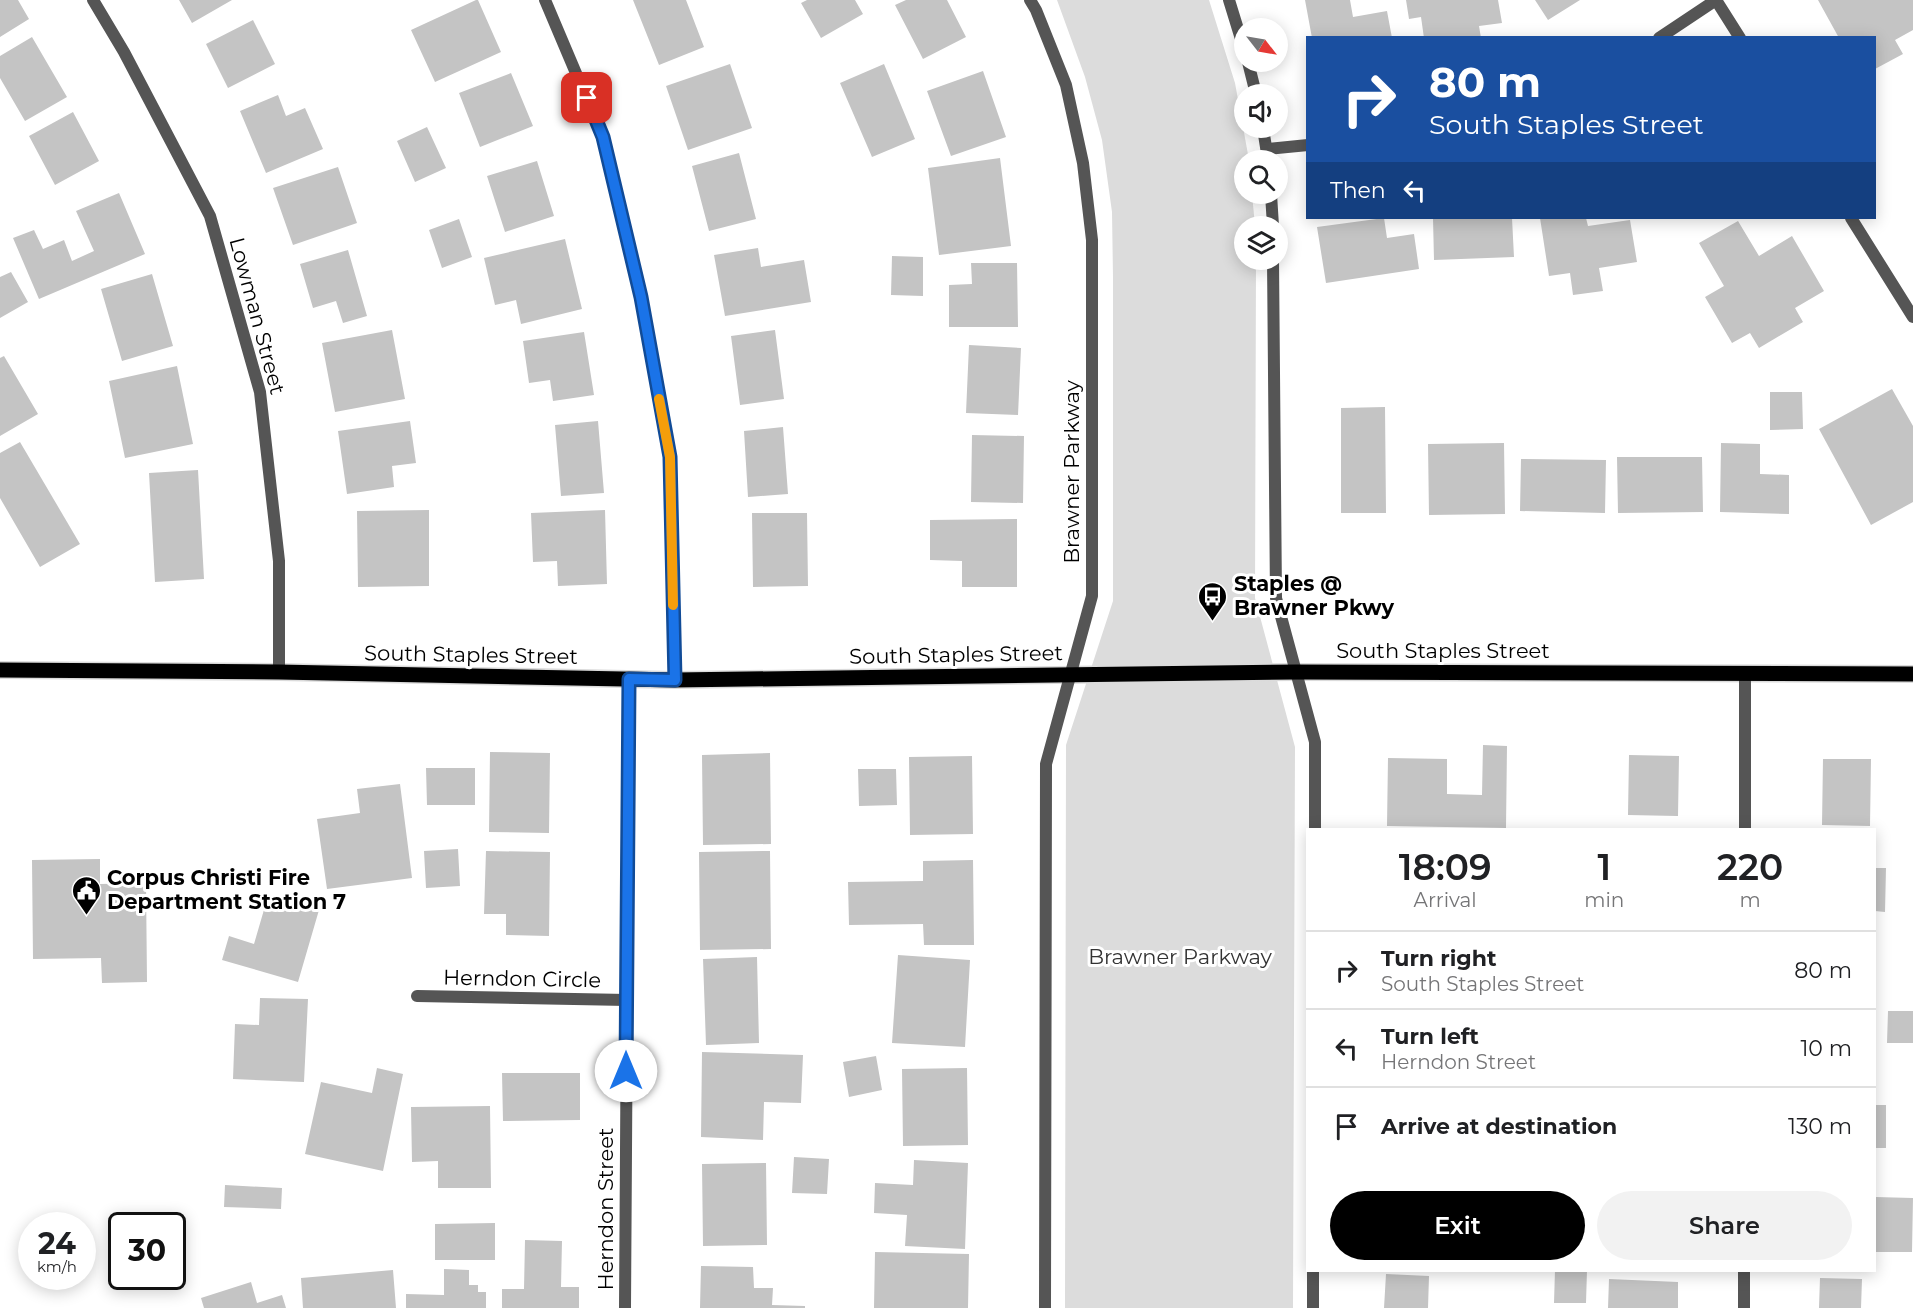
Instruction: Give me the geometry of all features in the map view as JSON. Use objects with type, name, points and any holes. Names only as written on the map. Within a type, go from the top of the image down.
[{"type":"main road","name":"South Staples Street","points":[[0,670],[279,672],[675,680],[1297,672],[1913,674]]},
{"type":"street","name":"Lowman Street","points":[[93,0],[124,52],[210,216],[260,392],[279,561],[279,672]]},
{"type":"street","points":[[545,0],[603,137],[641,297],[670,457],[675,680]]},
{"type":"street","name":"Brawner Parkway","points":[[1030,0],[1066,85],[1083,163],[1092,240],[1092,596],[1047,764],[1045,1308]]},
{"type":"street","points":[[1228,0],[1234,18]]},
{"type":"street","points":[[1662,36],[1716,0],[1739,36]]},
{"type":"street","points":[[1288,150],[1306,146]]},
{"type":"street","points":[[1852,219],[1913,317]]},
{"type":"street","points":[[1273,270],[1276,598],[1315,742],[1315,828]]},
{"type":"street","points":[[1745,674],[1745,828]]},
{"type":"street","name":"Herndon Street","points":[[625,1308],[629,679]]},
{"type":"street","name":"Herndon Circle","points":[[417,996],[627,1000]]},
{"type":"street","points":[[1313,1272],[1313,1308]]},
{"type":"street","points":[[1744,1272],[1744,1308]]},
{"type":"green space","name":"Brawner Parkway","points":[[1057,0],[1209,0],[1235,84],[1234,138],[1245,138],[1247,150],[1234,150],[1234,204],[1253,204],[1254,216],[1234,216],[1234,270],[1256,270],[1255,598],[1295,747],[1293,1308],[1065,1308],[1066,745],[1113,601],[1112,212],[1102,140],[1085,77]]},
{"type":"building","points":[[0,0],[18,0],[29,19],[0,37]]},
{"type":"building","points":[[179,0],[232,0],[192,23]]},
{"type":"building","points":[[478,0],[501,52],[435,82],[411,30]]},
{"type":"building","points":[[633,0],[686,0],[704,47],[659,65]]},
{"type":"building","points":[[807,0],[855,0],[863,14],[821,38],[801,3]]},
{"type":"building","points":[[906,0],[947,0],[966,37],[923,59],[895,5]]},
{"type":"building","points":[[1305,0],[1350,0],[1353,17],[1387,11],[1392,36],[1312,36]]},
{"type":"building","points":[[1406,0],[1498,0],[1502,23],[1479,26],[1481,36],[1424,36],[1421,17],[1409,19]]},
{"type":"building","points":[[1535,0],[1580,0],[1548,20]]},
{"type":"building","points":[[1818,0],[1913,0],[1913,30],[1895,40],[1903,54],[1876,68],[1876,36],[1838,36]]},
{"type":"building","points":[[253,20],[275,64],[228,88],[206,44]]},
{"type":"building","points":[[32,37],[67,97],[25,121],[0,78],[0,56]]},
{"type":"building","points":[[730,64],[752,128],[688,150],[666,86]]},
{"type":"building","points":[[884,64],[915,139],[872,157],[840,83]]},
{"type":"building","points":[[983,71],[1006,137],[951,156],[927,91]]},
{"type":"building","points":[[511,73],[533,126],[480,147],[459,93]]},
{"type":"building","points":[[278,95],[286,116],[305,108],[323,149],[266,173],[240,111]]},
{"type":"building","points":[[73,112],[99,161],[55,185],[29,136]]},
{"type":"building","points":[[427,127],[446,168],[415,182],[397,141]]},
{"type":"building","points":[[739,153],[756,219],[709,231],[692,166]]},
{"type":"building","points":[[1000,158],[1011,246],[939,255],[928,168]]},
{"type":"building","points":[[537,161],[554,216],[505,232],[487,176]]},
{"type":"building","points":[[338,167],[357,223],[293,245],[273,188]]},
{"type":"building","points":[[119,193],[145,254],[39,299],[13,238],[34,230],[43,249],[64,240],[72,261],[94,251],[76,211]]},
{"type":"building","points":[[459,219],[472,257],[442,268],[429,230]]},
{"type":"building","points":[[1384,219],[1387,238],[1414,234],[1419,269],[1326,283],[1317,227]]},
{"type":"building","points":[[1433,219],[1512,219],[1514,257],[1434,260]]},
{"type":"building","points":[[1540,219],[1586,219],[1588,226],[1630,220],[1637,262],[1599,268],[1603,291],[1573,295],[1570,273],[1549,276]]},
{"type":"building","points":[[1738,221],[1759,256],[1792,236],[1824,291],[1795,308],[1803,322],[1759,348],[1750,333],[1732,343],[1705,297],[1724,286],[1699,243]]},
{"type":"building","points":[[565,239],[582,309],[521,324],[516,300],[495,305],[484,258]]},
{"type":"building","points":[[758,248],[761,267],[804,260],[811,302],[725,316],[714,255]]},
{"type":"building","points":[[348,250],[367,316],[343,323],[336,301],[313,308],[300,264]]},
{"type":"building","points":[[892,256],[923,257],[923,296],[891,295]]},
{"type":"building","points":[[971,263],[1017,263],[1018,327],[949,327],[949,285],[972,284]]},
{"type":"building","points":[[11,272],[28,302],[0,318],[0,277]]},
{"type":"building","points":[[152,274],[173,346],[122,361],[101,289]]},
{"type":"building","points":[[392,330],[405,399],[335,412],[322,343]]},
{"type":"building","points":[[775,330],[784,399],[740,405],[731,336]]},
{"type":"building","points":[[584,332],[594,395],[553,401],[550,380],[529,383],[523,341]]},
{"type":"building","points":[[969,345],[1021,348],[1018,415],[966,413]]},
{"type":"building","points":[[4,356],[38,414],[0,436],[0,358]]},
{"type":"building","points":[[177,366],[193,444],[125,458],[109,381]]},
{"type":"building","points":[[1892,389],[1913,426],[1913,502],[1871,525],[1819,429]]},
{"type":"building","points":[[1770,392],[1802,392],[1803,429],[1770,430]]},
{"type":"building","points":[[1385,407],[1386,513],[1341,513],[1341,408]]},
{"type":"building","points":[[410,421],[416,463],[392,466],[394,487],[347,494],[338,431]]},
{"type":"building","points":[[598,421],[604,493],[561,496],[555,425]]},
{"type":"building","points":[[783,427],[788,494],[748,497],[744,431]]},
{"type":"building","points":[[972,435],[1024,436],[1023,503],[971,502]]},
{"type":"building","points":[[20,442],[80,544],[40,567],[0,498],[0,453]]},
{"type":"building","points":[[1504,443],[1505,514],[1429,515],[1428,444]]},
{"type":"building","points":[[1721,443],[1760,444],[1760,474],[1789,475],[1789,514],[1720,512]]},
{"type":"building","points":[[1617,457],[1702,457],[1703,512],[1618,513]]},
{"type":"building","points":[[1521,459],[1606,460],[1605,513],[1520,511]]},
{"type":"building","points":[[198,470],[204,579],[155,582],[149,473]]},
{"type":"building","points":[[429,510],[429,586],[358,587],[357,511]]},
{"type":"building","points":[[605,510],[607,584],[558,586],[557,561],[533,562],[531,513]]},
{"type":"building","points":[[752,513],[807,513],[808,586],[753,587]]},
{"type":"building","points":[[1017,519],[1017,587],[962,587],[962,561],[930,560],[930,520]]},
{"type":"building","points":[[1483,745],[1507,746],[1506,828],[1387,826],[1388,758],[1447,759],[1447,794],[1482,795]]},
{"type":"building","points":[[490,752],[550,753],[549,833],[489,832]]},
{"type":"building","points":[[770,753],[771,844],[703,845],[702,755]]},
{"type":"building","points":[[1629,755],[1679,756],[1678,816],[1628,815]]},
{"type":"building","points":[[972,756],[973,834],[910,835],[909,757]]},
{"type":"building","points":[[1823,759],[1871,759],[1870,826],[1822,825]]},
{"type":"building","points":[[426,768],[475,768],[475,805],[427,805]]},
{"type":"building","points":[[858,769],[896,769],[897,805],[859,806]]},
{"type":"building","points":[[400,784],[412,878],[327,889],[317,819],[360,813],[357,789]]},
{"type":"building","points":[[458,849],[460,886],[426,888],[424,851]]},
{"type":"building","points":[[486,851],[550,852],[549,936],[506,935],[506,914],[484,914]]},
{"type":"building","points":[[770,851],[771,949],[700,950],[699,852]]},
{"type":"building","points":[[100,859],[100,884],[146,883],[147,982],[102,983],[101,958],[33,959],[32,860]]},
{"type":"building","points":[[973,860],[974,945],[924,945],[923,924],[849,925],[848,882],[923,881],[923,861]]},
{"type":"building","points":[[1876,868],[1886,868],[1885,912],[1876,911]]},
{"type":"building","points":[[268,896],[319,910],[298,982],[222,960],[229,936],[254,944]]},
{"type":"building","points":[[898,955],[970,960],[965,1047],[892,1043]]},
{"type":"building","points":[[757,957],[759,1043],[706,1045],[703,959]]},
{"type":"building","points":[[260,998],[308,999],[304,1082],[233,1079],[235,1024],[259,1025]]},
{"type":"building","points":[[1888,1011],[1913,1011],[1913,1043],[1887,1043]]},
{"type":"building","points":[[702,1052],[803,1055],[801,1103],[764,1102],[763,1140],[701,1137]]},
{"type":"building","points":[[876,1056],[882,1090],[849,1097],[843,1062]]},
{"type":"building","points":[[377,1068],[403,1074],[383,1171],[305,1154],[321,1082],[372,1093]]},
{"type":"building","points":[[967,1068],[968,1145],[903,1146],[902,1069]]},
{"type":"building","points":[[502,1073],[580,1073],[580,1120],[503,1121]]},
{"type":"building","points":[[1876,1105],[1886,1105],[1886,1148],[1876,1148]]},
{"type":"building","points":[[490,1106],[491,1188],[438,1188],[438,1161],[412,1162],[411,1107]]},
{"type":"building","points":[[794,1157],[829,1159],[827,1194],[792,1193]]},
{"type":"building","points":[[914,1160],[968,1163],[965,1249],[905,1246],[907,1215],[874,1213],[875,1183],[913,1185]]},
{"type":"building","points":[[766,1163],[767,1245],[703,1246],[702,1164]]},
{"type":"building","points":[[225,1185],[282,1188],[281,1209],[224,1207]]},
{"type":"building","points":[[1876,1197],[1913,1198],[1912,1252],[1876,1252]]},
{"type":"building","points":[[495,1223],[495,1260],[435,1260],[435,1224]]},
{"type":"building","points":[[525,1240],[562,1241],[561,1287],[579,1287],[579,1308],[502,1308],[502,1289],[524,1289]]},
{"type":"building","points":[[875,1252],[969,1254],[968,1308],[874,1308]]},
{"type":"building","points":[[701,1266],[753,1267],[754,1288],[773,1288],[772,1305],[805,1306],[805,1308],[700,1308]]},
{"type":"building","points":[[444,1269],[469,1270],[469,1285],[478,1285],[478,1292],[486,1292],[486,1308],[406,1308],[406,1294],[444,1295]]},
{"type":"building","points":[[393,1270],[396,1308],[303,1308],[301,1278]]},
{"type":"building","points":[[1555,1272],[1587,1272],[1586,1303],[1554,1303]]},
{"type":"building","points":[[1386,1274],[1429,1276],[1428,1308],[1384,1308]]},
{"type":"building","points":[[1820,1278],[1862,1279],[1861,1308],[1819,1308]]},
{"type":"building","points":[[1609,1279],[1678,1282],[1678,1308],[1608,1308]]},
{"type":"building","points":[[251,1282],[257,1303],[282,1295],[286,1308],[204,1308],[201,1298]]},
{"type":"slow traffic","points":[[659,399],[670,457],[673,605]]},
{"type":"place","name":"Staples @ Brawner Pkwy","points":[[1213,622]]},
{"type":"place","name":"Corpus Christi Fire Department Station 7","points":[[86,916]]},
{"type":"route","points":[[587,98],[603,137],[641,297],[670,457],[675,680],[629,679],[626,1071]]}]
